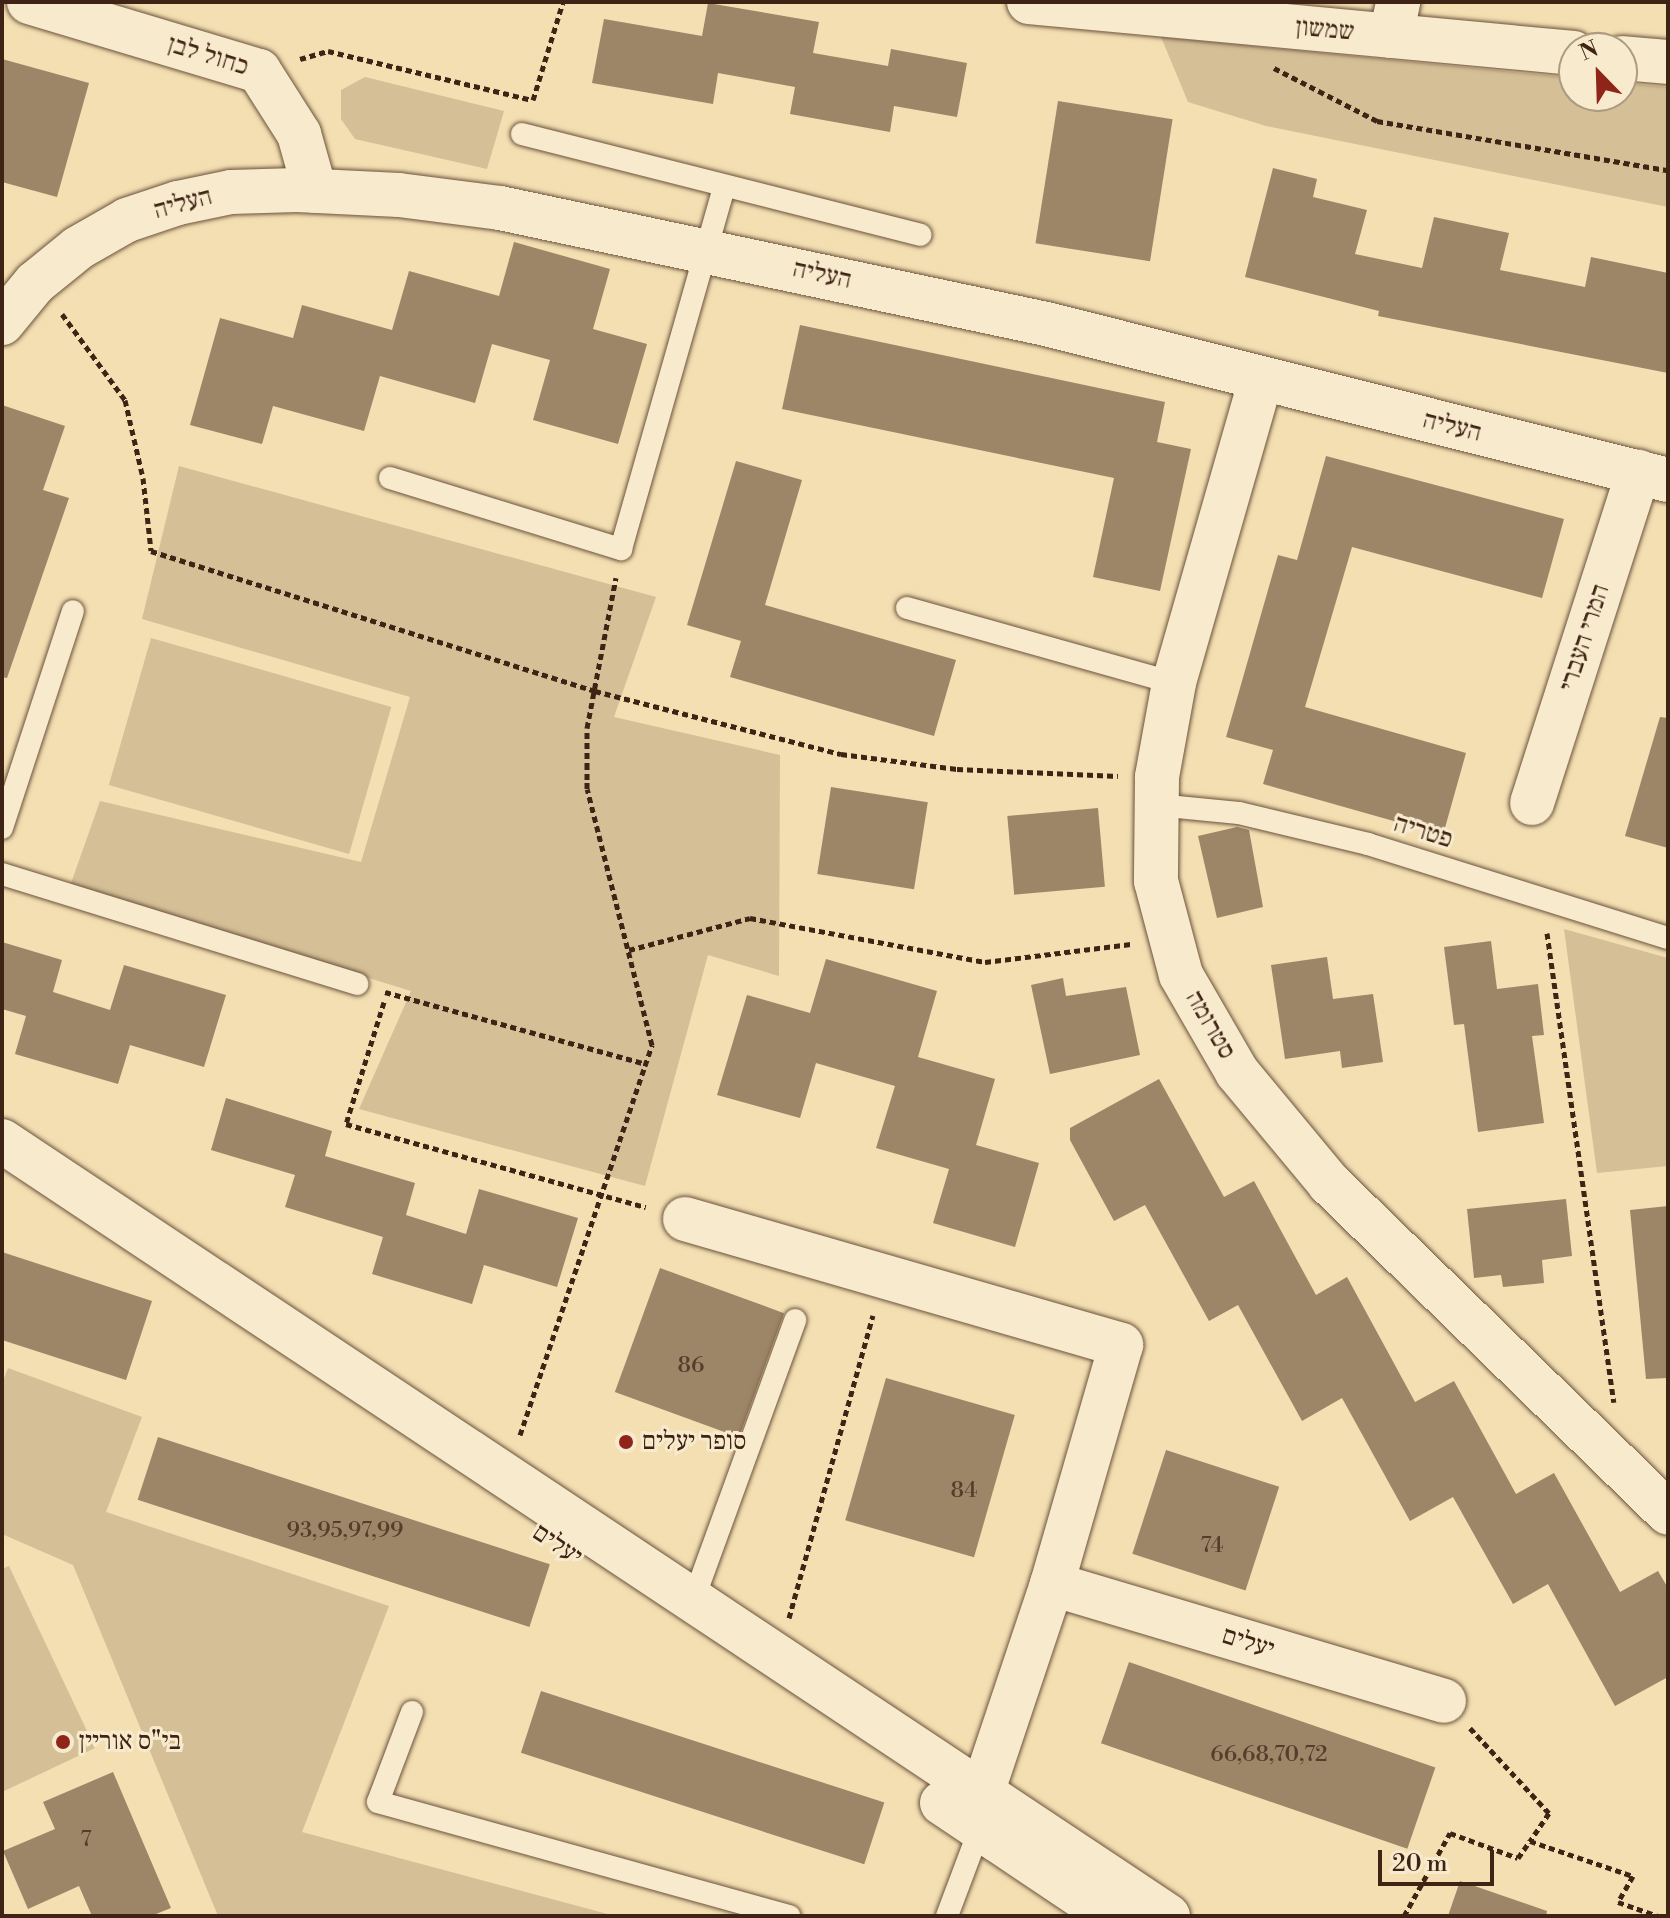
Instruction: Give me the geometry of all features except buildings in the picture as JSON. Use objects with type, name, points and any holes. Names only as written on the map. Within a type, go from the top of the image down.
[{"type":"street","name":"כחול לבן","points":[[29,2],[259,71],[299,134],[315,191]]},
{"type":"street","name":"שמשון","points":[[1029,2],[1394,19],[1558,50]]},
{"type":"street","points":[[1638,59],[1668,62]]},
{"type":"street","name":"העליה","points":[[2,323],[35,283],[78,248],[127,220],[178,203],[231,192],[315,191],[487,206],[1046,324],[1653,476]]},
{"type":"street","name":"סטרומה","points":[[1261,379],[1174,683],[1157,791],[1156,881],[1181,975],[1237,1072],[1329,1183],[1668,1513]]},
{"type":"street","name":"המרי העברי","points":[[1532,803],[1653,476]]},
{"type":"street","name":"יעלים","points":[[2,1141],[778,1657],[981,1810],[1111,1916]]},
{"type":"street","name":"יעלים","points":[[2,1175],[981,1810],[1168,1916]]},
{"type":"street","points":[[685,1219],[1121,1345],[1052,1584],[981,1810]]},
{"type":"street","name":"יעלים","points":[[1052,1584],[1444,1701]]},
{"type":"lane","points":[[522,134],[920,235]]},
{"type":"lane","points":[[390,478],[621,549],[724,187]]},
{"type":"lane","points":[[907,608],[1174,683]]},
{"type":"lane","points":[[2,828],[73,611]]},
{"type":"lane","name":"פטריה","points":[[1157,791],[1368,844],[1668,938]]},
{"type":"lane","points":[[2,874],[357,984]]},
{"type":"lane","points":[[693,1601],[795,1320]]},
{"type":"lane","points":[[412,1712],[378,1802],[789,1916]]},
{"type":"lane","points":[[947,1916],[981,1810]]},
{"type":"path","points":[[259,71],[328,51],[532,100]]},
{"type":"path","points":[[1265,62],[1377,121],[1668,170]]},
{"type":"path","points":[[35,283],[90,347],[125,400],[143,478],[151,551],[595,691],[841,754],[1157,791]]},
{"type":"path","points":[[506,1477],[652,1045],[587,789],[587,728],[621,549]]},
{"type":"path","points":[[1542,899],[1615,1408]]},
{"type":"path","points":[[629,950],[750,918],[985,962],[1171,938]]},
{"type":"path","points":[[357,984],[646,1064]]},
{"type":"path","points":[[387,992],[346,1124],[685,1219]]},
{"type":"path","points":[[778,1657],[884,1276]]},
{"type":"path","points":[[1404,1916],[1450,1833],[1518,1858],[1549,1813],[1444,1701]]},
{"type":"path","points":[[1530,1841],[1633,1876],[1618,1902],[1658,1916]]},
{"type":"shaded area","points":[[1161,37],[1558,76],[1558,112],[1638,112],[1638,84],[1668,87],[1668,207],[1266,126],[1188,102]]},
{"type":"shaded area","points":[[365,77],[504,111],[487,169],[355,139],[341,119],[341,90]]},
{"type":"shaded area","points":[[179,466],[656,597],[614,717],[780,755],[779,976],[708,955],[645,1186],[359,1109],[411,991],[70,886],[100,801],[361,862],[410,697],[142,619]]},
{"type":"shaded area","points":[[151,638],[391,707],[349,854],[109,785]]},
{"type":"shaded area","points":[[1564,929],[1668,958],[1668,1166],[1597,1173]]},
{"type":"shaded area","points":[[8,1368],[142,1417],[106,1512],[389,1606],[302,1832],[615,1916],[218,1916],[73,1565],[2,1534],[2,1384]]},
{"type":"shaded area","points":[[9,1566],[95,1748],[2,1792],[2,1569]]},
{"type":"place","name":"סופר יעלים","points":[[626,1442]]},
{"type":"place","name":"בי\"ס אוריין","points":[[63,1742]]}]
